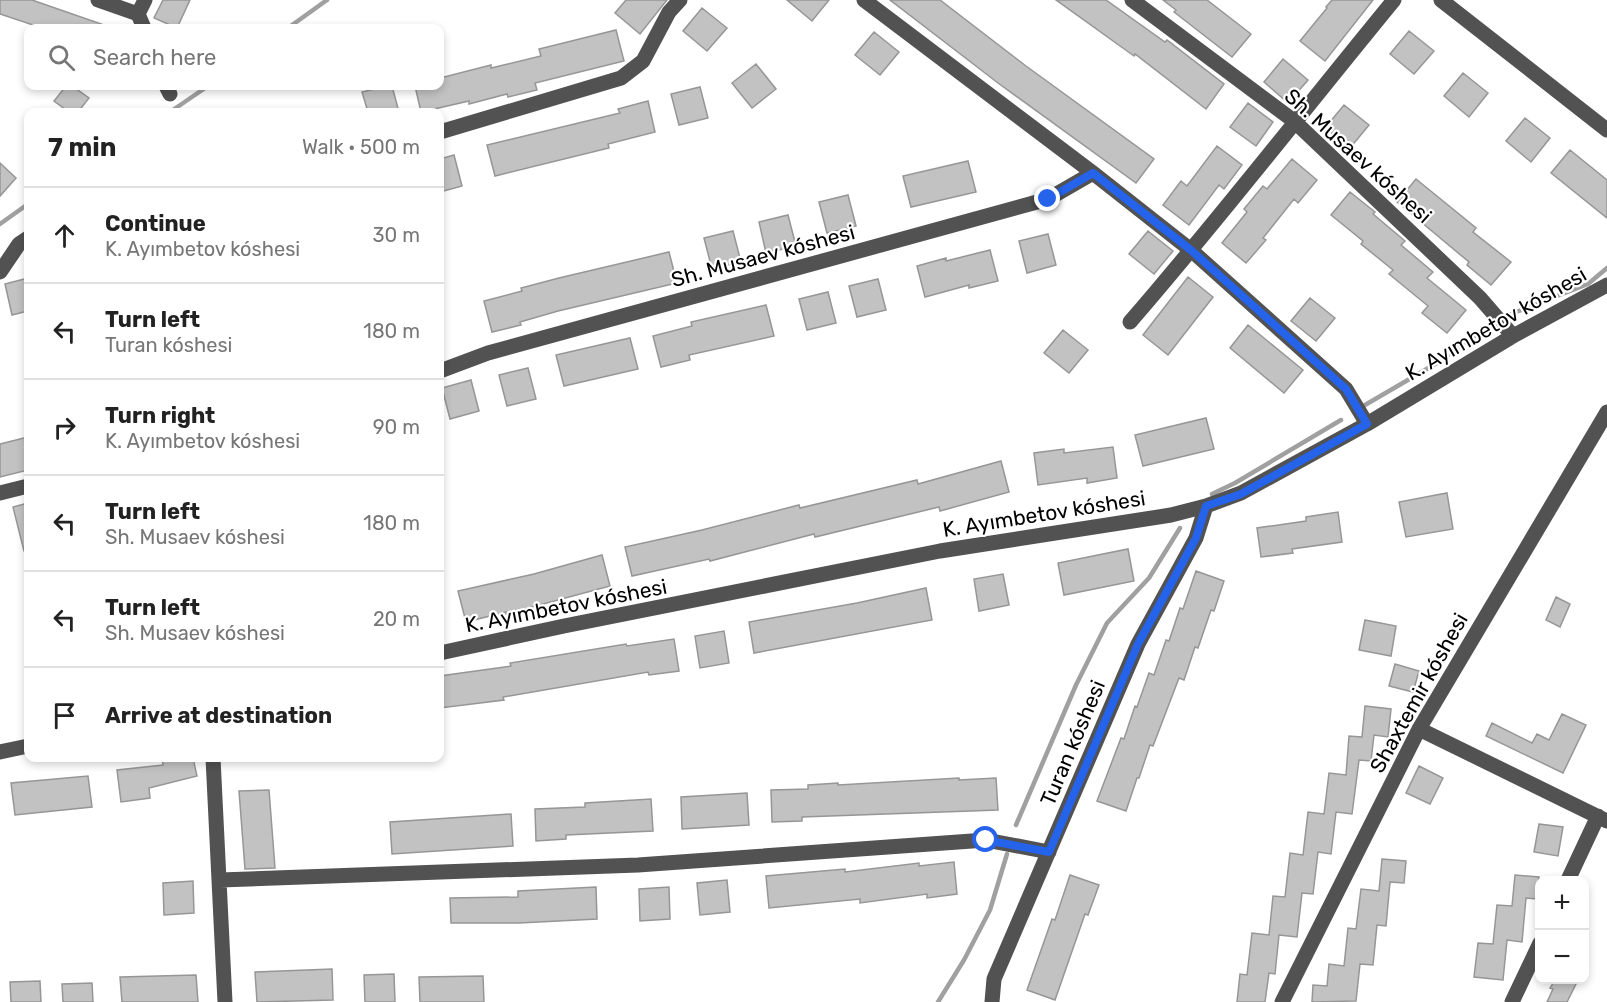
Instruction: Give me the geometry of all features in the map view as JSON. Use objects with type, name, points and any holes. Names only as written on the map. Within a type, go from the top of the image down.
[{"type":"street","points":[[98,0],[142,14]]},
{"type":"street","points":[[444,131],[621,78],[643,62],[669,12],[680,0]]},
{"type":"street","points":[[864,0],[1192,251],[1346,389],[1367,424]]},
{"type":"street","name":"Sh. Musaev kóshesi","points":[[1132,0],[1294,122],[1479,298],[1514,336]]},
{"type":"street","points":[[1130,322],[1192,251],[1394,0]]},
{"type":"street","points":[[1441,0],[1607,130]]},
{"type":"street","name":"Sh. Musaev kóshesi","points":[[444,370],[488,353],[1048,199],[1093,173]]},
{"type":"street","points":[[0,272],[19,244],[24,241]]},
{"type":"street","name":"K. Ayımbetov kóshesi","points":[[444,652],[940,551],[1171,515],[1206,506],[1241,494],[1367,424],[1514,336],[1607,285]]},
{"type":"street","name":"Shaxtemir kóshesi","points":[[1282,1002],[1419,729],[1607,412]]},
{"type":"street","points":[[0,493],[24,487]]},
{"type":"street","name":"Turan kóshesi","points":[[992,1002],[994,979],[1138,644],[1196,538],[1206,506]]},
{"type":"street","points":[[1419,729],[1602,819],[1570,876]]},
{"type":"street","points":[[0,752],[24,747]]},
{"type":"street","points":[[213,762],[225,1002]]},
{"type":"street","points":[[220,880],[638,864],[986,840],[1049,852]]},
{"type":"street","points":[[1512,1002],[1535,952]]},
{"type":"building","points":[[0,0],[32,0],[101,24],[30,24],[0,14]]},
{"type":"building","points":[[163,0],[190,0],[179,24],[168,24],[154,18]]},
{"type":"building","points":[[626,0],[667,0],[640,34],[615,13]]},
{"type":"building","points":[[787,0],[829,0],[812,21]]},
{"type":"building","points":[[890,0],[940,0],[1154,159],[1136,183],[998,83]]},
{"type":"building","points":[[1056,0],[1106,0],[1165,42],[1167,40],[1224,84],[1206,109],[1135,54],[1134,56]]},
{"type":"building","points":[[1163,0],[1207,0],[1251,34],[1232,57],[1174,12],[1176,10]]},
{"type":"building","points":[[1332,0],[1373,0],[1325,61],[1300,41]]},
{"type":"building","points":[[702,8],[727,28],[707,51],[683,31]]},
{"type":"building","points":[[616,30],[624,61],[535,83],[537,90],[508,97],[507,94],[469,104],[469,101],[438,108],[420,108],[416,90],[444,90],[444,77],[541,56],[539,49]]},
{"type":"building","points":[[1409,31],[1434,51],[1414,74],[1390,54]]},
{"type":"building","points":[[874,32],[899,52],[880,75],[855,55]]},
{"type":"building","points":[[1283,59],[1308,80],[1288,103],[1264,82]]},
{"type":"building","points":[[756,64],[776,89],[752,108],[732,83]]},
{"type":"building","points":[[1463,73],[1488,93],[1469,117],[1444,96]]},
{"type":"building","points":[[700,87],[708,118],[679,125],[671,94]]},
{"type":"building","points":[[63,90],[78,90],[89,98],[81,108],[64,108],[54,101]]},
{"type":"building","points":[[393,90],[398,108],[367,108],[362,92]]},
{"type":"building","points":[[648,101],[655,132],[608,144],[609,148],[495,176],[487,145],[620,113],[618,109]]},
{"type":"building","points":[[1248,103],[1273,122],[1256,146],[1230,127]]},
{"type":"building","points":[[1344,105],[1369,125],[1350,148],[1325,128]]},
{"type":"building","points":[[1525,118],[1550,138],[1531,162],[1506,141]]},
{"type":"building","points":[[1217,146],[1242,165],[1224,189],[1219,185],[1189,225],[1163,205],[1181,181],[1187,186]]},
{"type":"building","points":[[1570,150],[1607,180],[1607,218],[1551,173]]},
{"type":"building","points":[[454,155],[462,186],[444,191],[444,158]]},
{"type":"building","points":[[1292,159],[1317,180],[1298,203],[1294,199],[1263,238],[1266,240],[1246,263],[1222,243],[1247,212],[1244,209],[1263,186],[1267,189]]},
{"type":"building","points":[[968,161],[976,192],[911,207],[903,176]]},
{"type":"building","points":[[0,163],[16,178],[0,196]]},
{"type":"building","points":[[1416,179],[1476,228],[1473,232],[1511,262],[1491,285],[1467,265],[1469,262],[1397,202]]},
{"type":"building","points":[[1350,192],[1375,212],[1373,214],[1405,241],[1401,245],[1433,272],[1427,278],[1466,310],[1447,333],[1422,313],[1428,306],[1389,274],[1393,270],[1331,215]]},
{"type":"building","points":[[848,195],[856,226],[827,233],[819,202]]},
{"type":"building","points":[[788,215],[796,246],[766,253],[759,222]]},
{"type":"building","points":[[733,231],[741,262],[712,269],[704,238]]},
{"type":"building","points":[[1148,231],[1173,251],[1154,274],[1129,254]]},
{"type":"building","points":[[1048,234],[1056,265],[1027,273],[1019,241]]},
{"type":"building","points":[[990,250],[998,281],[969,288],[969,285],[925,297],[917,266]]},
{"type":"building","points":[[669,252],[677,283],[558,311],[520,322],[521,325],[492,332],[484,301],[522,291],[521,288]]},
{"type":"building","points":[[1188,277],[1213,297],[1168,355],[1143,335]]},
{"type":"building","points":[[24,279],[24,312],[12,315],[5,284]]},
{"type":"building","points":[[878,279],[886,310],[857,317],[849,286]]},
{"type":"building","points":[[828,292],[836,323],[807,330],[799,299]]},
{"type":"building","points":[[1310,298],[1335,318],[1316,341],[1291,321]]},
{"type":"building","points":[[766,305],[774,336],[689,355],[690,360],[661,367],[653,336],[692,326],[691,322]]},
{"type":"building","points":[[1248,325],[1303,370],[1284,393],[1230,348]]},
{"type":"building","points":[[1063,330],[1088,350],[1069,373],[1044,353]]},
{"type":"building","points":[[630,338],[638,369],[564,386],[556,355]]},
{"type":"building","points":[[528,368],[536,399],[507,406],[499,375]]},
{"type":"building","points":[[471,380],[479,411],[450,419],[444,387]]},
{"type":"building","points":[[1206,418],[1214,449],[1143,466],[1135,435]]},
{"type":"building","points":[[24,438],[24,471],[0,477],[0,444]]},
{"type":"building","points":[[1113,447],[1117,478],[1087,483],[1087,478],[1038,485],[1034,453],[1064,449],[1064,453]]},
{"type":"building","points":[[1001,461],[1009,492],[940,511],[939,507],[815,537],[814,534],[710,561],[709,559],[632,576],[625,547],[799,505],[800,508],[917,480],[918,484]]},
{"type":"building","points":[[1447,493],[1453,529],[1406,537],[1399,502]]},
{"type":"building","points":[[24,504],[24,551],[13,507]]},
{"type":"building","points":[[1338,512],[1342,542],[1292,549],[1293,553],[1261,557],[1257,528],[1306,521],[1306,517]]},
{"type":"building","points":[[1128,549],[1134,581],[1064,595],[1058,563]]},
{"type":"building","points":[[602,555],[610,586],[506,614],[506,612],[466,622],[458,591],[534,574]]},
{"type":"building","points":[[1196,571],[1224,581],[1214,611],[1211,610],[1184,680],[1179,678],[1153,746],[1150,745],[1126,811],[1097,801],[1149,673],[1154,675],[1180,608],[1183,609]]},
{"type":"building","points":[[1003,574],[1009,605],[979,611],[974,579]]},
{"type":"building","points":[[926,588],[932,620],[754,653],[749,622]]},
{"type":"building","points":[[1556,597],[1570,604],[1560,627],[1546,620]]},
{"type":"building","points":[[1365,620],[1396,626],[1391,656],[1359,650]]},
{"type":"building","points":[[724,631],[729,663],[700,668],[695,636]]},
{"type":"building","points":[[674,639],[679,671],[649,675],[648,672],[503,697],[504,700],[444,708],[444,675],[511,666],[510,663],[626,644],[627,646]]},
{"type":"building","points":[[1395,664],[1419,671],[1413,692],[1389,686]]},
{"type":"building","points":[[1365,706],[1391,709],[1388,737],[1374,735],[1371,761],[1359,760],[1352,814],[1336,812],[1331,854],[1318,852],[1313,894],[1302,893],[1297,937],[1279,935],[1275,974],[1269,973],[1265,1002],[1237,1002],[1240,974],[1247,975],[1252,933],[1269,935],[1273,896],[1285,897],[1290,853],[1303,855],[1308,812],[1324,814],[1329,773],[1346,775],[1349,736],[1362,737]]},
{"type":"building","points":[[1562,714],[1586,725],[1563,773],[1486,736],[1492,723],[1532,743],[1537,734],[1549,740]]},
{"type":"building","points":[[163,762],[194,762],[197,776],[149,788],[150,798],[121,802],[117,770],[163,765]]},
{"type":"building","points":[[1419,766],[1443,778],[1430,804],[1406,793]]},
{"type":"building","points":[[88,776],[92,807],[15,815],[11,783]]},
{"type":"building","points":[[959,778],[959,780],[996,778],[998,810],[802,817],[802,821],[772,822],[771,790],[808,789],[808,785],[838,783],[838,785]]},
{"type":"building","points":[[269,790],[275,868],[245,869],[239,791]]},
{"type":"building","points":[[747,793],[749,825],[682,829],[681,797]]},
{"type":"building","points":[[651,799],[653,831],[566,835],[566,839],[536,841],[535,809],[585,807],[585,803]]},
{"type":"building","points":[[511,814],[513,846],[392,854],[390,822]]},
{"type":"building","points":[[1539,824],[1563,827],[1558,856],[1534,852]]},
{"type":"building","points":[[1382,859],[1406,861],[1404,883],[1390,882],[1386,926],[1377,925],[1373,965],[1360,964],[1356,1001],[1312,1002],[1313,985],[1327,986],[1329,964],[1344,966],[1348,928],[1356,929],[1361,889],[1379,891]]},
{"type":"building","points":[[954,862],[957,894],[927,898],[927,894],[860,903],[860,899],[769,908],[766,876],[845,869],[845,872],[919,863],[919,866]]},
{"type":"building","points":[[1070,875],[1099,885],[1088,915],[1085,914],[1055,1000],[1027,990]]},
{"type":"building","points":[[1515,875],[1535,877],[1535,899],[1526,898],[1522,942],[1507,940],[1503,980],[1474,977],[1478,943],[1493,944],[1497,905],[1512,906]]},
{"type":"building","points":[[727,880],[730,912],[700,915],[697,883]]},
{"type":"building","points":[[193,881],[194,913],[164,915],[163,883]]},
{"type":"building","points":[[596,887],[597,919],[519,923],[451,923],[450,898],[518,897],[518,891]]},
{"type":"building","points":[[669,887],[670,919],[640,921],[639,889]]},
{"type":"building","points":[[332,969],[333,1000],[257,1002],[255,972]]},
{"type":"building","points":[[394,974],[395,1002],[365,1002],[364,975]]},
{"type":"building","points":[[196,975],[198,1002],[122,1002],[120,977]]},
{"type":"building","points":[[483,976],[484,1002],[420,1002],[419,977]]},
{"type":"building","points":[[40,981],[41,1002],[11,1002],[10,982]]},
{"type":"building","points":[[92,983],[93,1002],[63,1002],[62,984]]},
{"type":"building","points":[[1552,984],[1576,984],[1567,1002],[1547,1002],[1553,989],[1550,988]]},
{"type":"waterway","points":[[294,24],[327,0]]},
{"type":"waterway","points":[[176,108],[202,90]]},
{"type":"waterway","points":[[0,224],[24,207]]},
{"type":"waterway","points":[[1511,314],[1588,284],[1607,268]]},
{"type":"waterway","points":[[1365,405],[1437,363],[1489,326]]},
{"type":"waterway","points":[[1212,494],[1235,483],[1341,420]]},
{"type":"waterway","points":[[1016,825],[1076,685],[1107,623],[1149,578],[1180,528]]},
{"type":"waterway","points":[[938,1002],[964,960],[990,910],[1007,854]]},
{"type":"route","points":[[986,840],[1049,852],[1138,644],[1196,538],[1206,506],[1241,494],[1367,424],[1346,389],[1192,251],[1093,173],[1048,199]]}]
